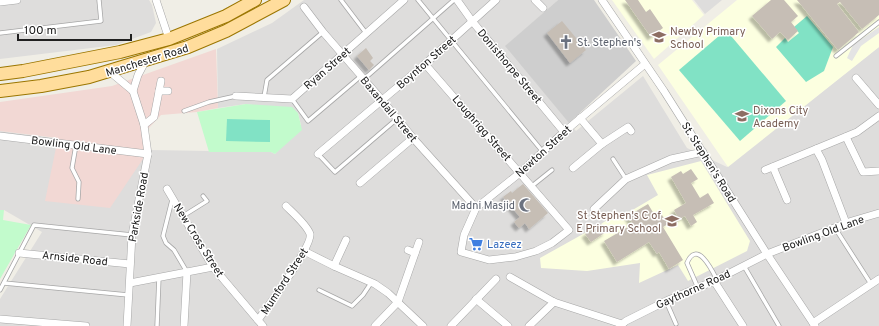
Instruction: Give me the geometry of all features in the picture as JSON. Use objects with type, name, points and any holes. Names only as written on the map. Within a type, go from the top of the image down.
[{"type":"main road","name":"Manchester Road","points":[[0,74],[23,72],[120,52],[169,39],[226,16],[255,0]]},
{"type":"main road","name":"Manchester Road","points":[[0,91],[41,86],[110,72],[188,47],[226,32],[284,0]]},
{"type":"street","points":[[0,2],[17,0]]},
{"type":"street","points":[[156,0],[169,39]]},
{"type":"street","name":"Ryan Street","points":[[292,99],[404,0]]},
{"type":"street","name":"Boynton Street","points":[[318,154],[425,64],[496,0]]},
{"type":"street","points":[[535,0],[543,8]]},
{"type":"street","name":"St. Stephen's Road","points":[[602,0],[664,92],[814,325]]},
{"type":"street","name":"Donisthorpe Street","points":[[457,1],[564,132]]},
{"type":"street","name":"Baxandall Street","points":[[304,7],[323,32],[398,118],[413,138],[476,208]]},
{"type":"street","points":[[110,72],[133,91],[138,75],[146,60]]},
{"type":"street","name":"Loughrigg Street","points":[[425,64],[569,230],[552,243],[536,251],[515,257],[489,260],[461,252]]},
{"type":"street","name":"Newton Street","points":[[461,252],[464,235],[476,208],[645,64]]},
{"type":"street","points":[[856,78],[879,105]]},
{"type":"street","points":[[144,126],[154,117],[161,81]]},
{"type":"street","name":"Parkside Road","points":[[127,326],[132,236],[148,154],[144,126],[133,91]]},
{"type":"street","points":[[159,91],[168,91]]},
{"type":"street","points":[[236,96],[292,99]]},
{"type":"street","points":[[765,170],[857,132],[879,116]]},
{"type":"street","points":[[580,118],[602,144]]},
{"type":"street","points":[[573,168],[602,144],[628,127],[631,131]]},
{"type":"street","name":"Bowling Old Lane","points":[[0,136],[148,154]]},
{"type":"street","points":[[846,137],[863,172],[879,171]]},
{"type":"street","points":[[360,183],[413,138]]},
{"type":"street","points":[[816,149],[846,223]]},
{"type":"street","points":[[594,209],[605,205],[626,179],[671,159],[703,152]]},
{"type":"street","points":[[773,167],[787,200]]},
{"type":"street","name":"New Cross Street","points":[[167,189],[213,267],[261,323]]},
{"type":"street","name":"Mumford Street","points":[[261,323],[309,242],[310,234],[299,218],[286,206]]},
{"type":"street","name":"Bowling Old Lane","points":[[767,254],[846,223],[879,213]]},
{"type":"street","points":[[334,266],[346,240]]},
{"type":"street","points":[[375,326],[398,302],[420,242]]},
{"type":"street","points":[[408,250],[415,253]]},
{"type":"street","points":[[304,251],[375,284],[398,302],[423,326]]},
{"type":"street","name":"Arnside Road","points":[[19,253],[130,264]]},
{"type":"street","name":"Gaythorne Road","points":[[621,325],[666,301],[698,288],[767,254]]},
{"type":"street","points":[[130,282],[213,267]]},
{"type":"street","points":[[184,326],[187,272]]},
{"type":"street","points":[[510,277],[554,302],[621,325]]},
{"type":"street","points":[[451,326],[496,279]]},
{"type":"street","points":[[814,325],[879,279]]},
{"type":"street","points":[[715,280],[743,326]]},
{"type":"street","points":[[476,299],[508,326]]},
{"type":"street","points":[[530,326],[554,302]]},
{"type":"street","points":[[0,319],[86,326]]},
{"type":"lane","points":[[0,33],[100,21],[99,0]]},
{"type":"lane","points":[[341,0],[366,33]]},
{"type":"lane","points":[[418,0],[542,152]]},
{"type":"lane","points":[[292,99],[308,121],[363,78],[433,18],[457,1]]},
{"type":"lane","points":[[836,56],[879,22]]},
{"type":"lane","points":[[264,97],[267,80],[323,32]]},
{"type":"lane","points":[[184,111],[209,102],[236,96]]},
{"type":"lane","points":[[318,154],[335,172],[398,118]]},
{"type":"lane","points":[[76,145],[72,168],[79,182],[78,199]]},
{"type":"lane","points":[[613,159],[626,179]]},
{"type":"lane","points":[[532,186],[552,170]]},
{"type":"lane","points":[[183,216],[207,201],[203,196]]},
{"type":"lane","points":[[172,198],[163,236],[166,243],[174,250],[187,272]]},
{"type":"lane","points":[[0,290],[34,225],[132,236]]},
{"type":"lane","points":[[835,228],[871,285]]},
{"type":"lane","points":[[698,288],[687,263],[689,259],[696,255],[700,255],[704,258],[715,280]]},
{"type":"lane","points":[[744,266],[779,326]]},
{"type":"lane","points":[[157,326],[159,277]]},
{"type":"lane","points":[[4,282],[129,295]]},
{"type":"lane","points":[[319,290],[352,306],[363,295],[371,283]]},
{"type":"lane","points":[[666,301],[676,324]]},
{"type":"shaded area","points":[[0,0],[149,0],[152,5],[156,23],[151,32],[116,45],[0,59]]},
{"type":"shaded area","points":[[304,0],[558,0],[506,46],[576,131],[643,76],[687,148],[727,167],[879,47],[879,326],[0,326],[0,299],[42,232],[4,210],[0,210],[0,131],[149,150],[271,152],[275,154],[301,125],[298,113],[246,104],[218,108],[217,49],[272,23]]},
{"type":"shaded area","points":[[558,0],[594,0],[636,61],[569,123],[505,46]]},
{"type":"shaded area","name":"Newby Primary School","points":[[612,0],[692,0],[704,15],[654,59]]},
{"type":"shaded area","points":[[694,0],[722,0],[705,14]]},
{"type":"shaded area","name":"Dixons City Academy","points":[[737,0],[879,0],[879,47],[728,167],[658,65]]},
{"type":"shaded area","points":[[879,27],[879,33],[861,46],[852,61],[847,58],[853,45]]},
{"type":"shaded area","points":[[216,49],[218,108],[197,112],[161,115],[147,130],[149,150],[110,208],[45,201],[58,138],[0,131],[0,102],[112,86]]},
{"type":"shaded area","name":"St Stephen's C of E Primary School","points":[[701,161],[750,241],[747,251],[688,281],[678,265],[639,283],[640,263],[587,271],[541,268],[540,258],[616,214],[619,218],[658,195],[647,175]]},
{"type":"green space","points":[[807,16],[833,47],[824,71],[806,82],[776,47],[785,38],[788,42],[799,33],[794,27]]},
{"type":"green space","points":[[726,30],[786,101],[740,141],[679,70]]},
{"type":"green space","points":[[246,104],[292,107],[298,113],[302,130],[275,154],[271,152],[209,152],[197,112]]},
{"type":"green space","points":[[227,119],[270,120],[270,142],[226,141]]},
{"type":"green space","points":[[0,210],[4,210],[3,220],[31,225],[0,279]]},
{"type":"building","points":[[625,0],[638,0],[646,12],[650,9],[663,28],[651,37]]},
{"type":"building","points":[[771,0],[784,0],[798,16],[791,22],[798,31],[788,40],[780,32],[772,39],[752,16]]},
{"type":"building","points":[[797,0],[879,0],[879,15],[862,29],[840,2],[837,4],[859,32],[838,50]]},
{"type":"building","name":"St. Stephen's","points":[[562,21],[586,50],[570,63],[547,33]]},
{"type":"building","points":[[366,48],[373,58],[370,61],[374,65],[369,70],[357,56]]},
{"type":"building","points":[[691,169],[698,179],[691,183],[700,198],[708,193],[714,203],[693,215],[697,222],[691,226],[685,216],[679,219],[674,210],[686,203],[671,177],[681,171],[683,174]]},
{"type":"building","name":"Madni Masjid","points":[[523,184],[548,213],[529,229],[525,223],[519,228],[514,222],[520,217],[503,197],[511,191],[512,193]]},
{"type":"building","points":[[648,204],[657,219],[662,215],[668,224],[663,227],[683,260],[669,269],[659,252],[657,254],[649,242],[617,262],[604,241],[633,224],[628,216]]},
{"type":"building","points":[[601,224],[606,232],[591,242],[585,234]]},
{"type":"place","name":"Newby Primary School","points":[[659,37]]},
{"type":"place","name":"St. Stephen's","points":[[566,42]]},
{"type":"place","name":"Dixons City Academy","points":[[742,116]]},
{"type":"place","name":"Madni Masjid","points":[[526,205]]},
{"type":"place","name":"St Stephen's C of E Primary School","points":[[672,221]]},
{"type":"place","name":"Lazeez","points":[[476,244]]}]
